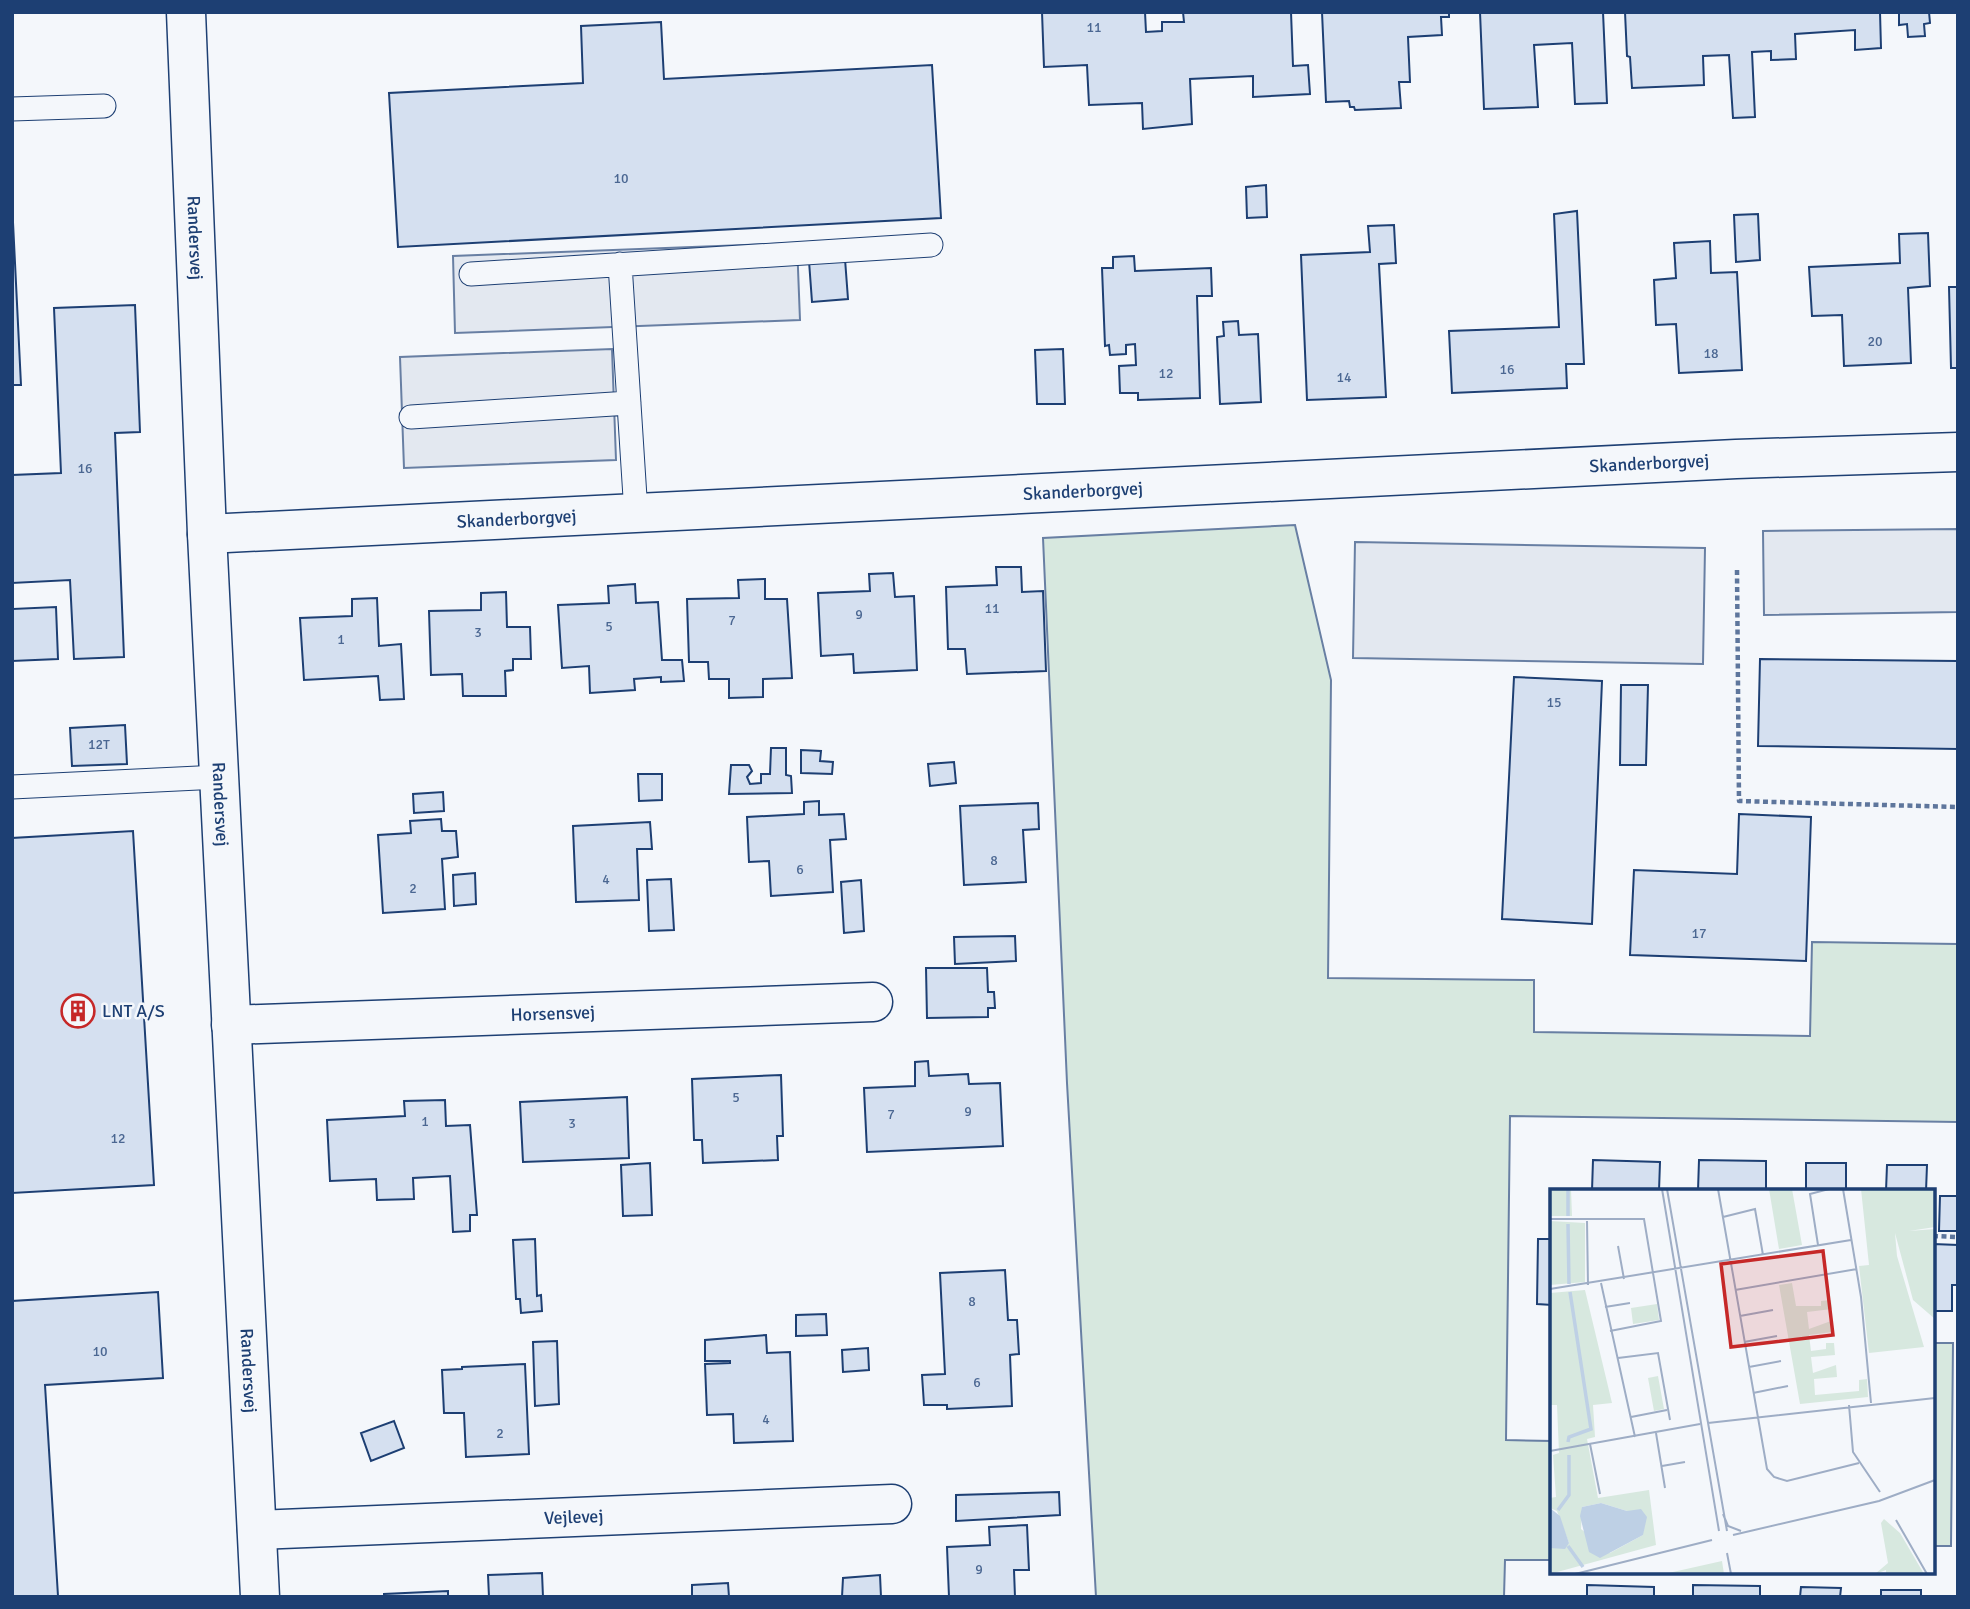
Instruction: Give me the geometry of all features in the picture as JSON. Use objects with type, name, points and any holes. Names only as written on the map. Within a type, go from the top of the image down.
[{"type":"street","name":"Randersvej","points":[[186,12],[207,534],[260,1597]]},
{"type":"street","name":"Skanderborgvej","points":[[207,534],[1736,459],[1958,452]]},
{"type":"street","name":"Horsensvej","points":[[231,1025],[873,1002]]},
{"type":"street","name":"Vejlevej","points":[[257,1530],[892,1504]]},
{"type":"lane","points":[[12,110],[104,106]]},
{"type":"lane","points":[[471,274],[931,245]]},
{"type":"lane","points":[[620,264],[636,513]]},
{"type":"lane","points":[[411,417],[629,403]]},
{"type":"lane","points":[[12,787],[219,776]]},
{"type":"path","points":[[1737,570],[1739,801],[1958,807]]},
{"type":"path","points":[[1935,1236],[1958,1237]]},
{"type":"shaded area","points":[[797,243],[800,320],[455,333],[453,256]]},
{"type":"shaded area","points":[[612,349],[616,460],[404,468],[400,357]]},
{"type":"shaded area","points":[[1295,525],[1331,680],[1328,978],[1534,980],[1534,1032],[1810,1036],[1812,942],[1958,944],[1958,1122],[1510,1116],[1506,1440],[1550,1441],[1550,1560],[1505,1560],[1504,1597],[1096,1597],[1067,1083],[1043,538]]},
{"type":"shaded area","points":[[1958,529],[1958,612],[1764,615],[1763,531]]},
{"type":"shaded area","points":[[1355,542],[1705,548],[1703,664],[1353,658]]},
{"type":"shaded area","points":[[1935,1343],[1953,1343],[1951,1546],[1935,1546]]},
{"type":"building","points":[[1042,12],[1145,12],[1146,32],[1162,31],[1162,22],[1184,22],[1183,12],[1291,12],[1293,66],[1308,65],[1310,94],[1253,97],[1253,76],[1190,79],[1192,124],[1143,129],[1142,103],[1089,105],[1087,65],[1044,67]]},
{"type":"building","points":[[1322,12],[1449,12],[1449,17],[1441,17],[1442,35],[1408,37],[1410,82],[1399,82],[1401,108],[1355,110],[1350,107],[1349,101],[1326,102]]},
{"type":"building","points":[[1480,12],[1603,12],[1607,103],[1575,104],[1572,43],[1534,45],[1538,107],[1484,109]]},
{"type":"building","points":[[1625,12],[1880,12],[1881,48],[1855,50],[1855,30],[1795,34],[1796,59],[1771,60],[1771,51],[1752,52],[1755,117],[1733,118],[1729,55],[1703,56],[1704,85],[1632,88]]},
{"type":"building","points":[[1899,12],[1929,12],[1930,23],[1924,24],[1925,36],[1908,37],[1907,24],[1899,25]]},
{"type":"building","points":[[661,22],[664,79],[932,65],[941,218],[398,247],[389,93],[583,83],[581,26]]},
{"type":"building","points":[[1266,185],[1267,217],[1247,218],[1246,187]]},
{"type":"building","points":[[12,202],[21,385],[12,385]]},
{"type":"building","points":[[1577,211],[1584,364],[1566,364],[1567,388],[1452,393],[1449,331],[1559,327],[1554,214]]},
{"type":"building","points":[[1758,214],[1760,260],[1736,262],[1734,215]]},
{"type":"building","points":[[1394,225],[1396,263],[1379,264],[1386,397],[1307,400],[1301,255],[1370,252],[1368,226]]},
{"type":"building","points":[[1928,233],[1930,286],[1908,288],[1911,363],[1844,366],[1842,315],[1812,316],[1809,267],[1900,263],[1899,234]]},
{"type":"building","points":[[1710,241],[1711,273],[1737,272],[1742,370],[1679,373],[1676,324],[1656,325],[1654,280],[1676,278],[1674,243]]},
{"type":"building","points":[[1134,256],[1135,271],[1211,268],[1212,296],[1197,296],[1200,398],[1138,400],[1138,393],[1120,393],[1119,366],[1136,365],[1135,344],[1126,345],[1126,354],[1110,355],[1109,345],[1105,346],[1102,268],[1113,268],[1113,257]]},
{"type":"building","points":[[845,259],[848,299],[812,302],[809,261]]},
{"type":"building","points":[[1949,287],[1958,287],[1958,368],[1951,368]]},
{"type":"building","points":[[135,305],[140,432],[115,433],[124,657],[74,659],[70,580],[12,583],[12,475],[61,473],[54,308]]},
{"type":"building","points":[[1238,321],[1239,335],[1258,334],[1261,402],[1220,404],[1217,337],[1224,336],[1223,322]]},
{"type":"building","points":[[1063,349],[1065,404],[1037,404],[1035,350]]},
{"type":"building","points":[[996,567],[1021,567],[1022,592],[1043,591],[1046,671],[967,674],[965,649],[948,649],[946,587],[997,585]]},
{"type":"building","points":[[893,573],[895,597],[914,596],[917,670],[854,673],[853,654],[821,656],[818,593],[870,591],[869,574]]},
{"type":"building","points":[[765,579],[765,599],[787,599],[792,678],[763,679],[763,697],[729,698],[729,679],[709,679],[708,662],[689,662],[687,599],[739,598],[738,580]]},
{"type":"building","points":[[12,584],[13,609],[56,607],[58,659],[12,661]]},
{"type":"building","points":[[635,584],[636,603],[658,602],[662,660],[682,660],[684,681],[661,682],[661,677],[634,679],[635,690],[590,693],[589,666],[562,668],[558,605],[609,603],[608,586]]},
{"type":"building","points":[[506,592],[507,627],[530,627],[531,659],[513,659],[513,670],[505,671],[506,696],[463,696],[462,674],[431,675],[429,611],[481,610],[481,593]]},
{"type":"building","points":[[377,598],[379,646],[401,644],[404,699],[380,700],[378,676],[304,680],[300,618],[352,616],[352,599]]},
{"type":"building","points":[[1760,659],[1958,661],[1958,749],[1758,746]]},
{"type":"building","points":[[1514,677],[1602,681],[1592,924],[1502,919]]},
{"type":"building","points":[[1621,685],[1648,685],[1646,765],[1620,765]]},
{"type":"building","points":[[125,725],[127,764],[72,766],[70,728]]},
{"type":"building","points":[[771,748],[786,748],[786,775],[791,776],[792,793],[729,794],[731,765],[749,765],[752,771],[747,777],[750,784],[761,783],[761,774],[770,774]]},
{"type":"building","points":[[801,750],[821,751],[820,761],[833,762],[832,774],[801,773]]},
{"type":"building","points":[[954,762],[956,783],[930,786],[928,764]]},
{"type":"building","points":[[638,774],[662,774],[662,800],[639,801]]},
{"type":"building","points":[[443,792],[444,811],[414,813],[413,794]]},
{"type":"building","points":[[819,801],[819,815],[844,814],[846,839],[830,840],[833,892],[771,896],[769,861],[749,862],[747,817],[804,814],[804,802]]},
{"type":"building","points":[[1038,803],[1039,829],[1023,830],[1026,882],[964,885],[960,806]]},
{"type":"building","points":[[1739,814],[1811,817],[1806,961],[1630,955],[1634,870],[1737,874]]},
{"type":"building","points":[[441,819],[442,831],[456,831],[458,857],[442,859],[445,909],[383,913],[378,835],[411,833],[410,821]]},
{"type":"building","points":[[650,822],[652,849],[637,849],[639,900],[576,902],[573,826]]},
{"type":"building","name":"LNT A/S","points":[[133,831],[154,1185],[12,1193],[12,838]]},
{"type":"building","points":[[475,873],[476,904],[454,906],[453,875]]},
{"type":"building","points":[[671,879],[674,930],[649,931],[647,880]]},
{"type":"building","points":[[861,880],[864,931],[844,933],[841,882]]},
{"type":"building","points":[[1015,936],[1016,961],[955,964],[954,937]]},
{"type":"building","points":[[926,968],[987,968],[988,992],[994,992],[995,1008],[988,1008],[988,1017],[927,1018]]},
{"type":"building","points":[[928,1061],[929,1076],[968,1074],[969,1084],[1000,1083],[1003,1146],[867,1152],[864,1088],[915,1086],[915,1062]]},
{"type":"building","points":[[781,1075],[783,1136],[777,1136],[778,1160],[703,1163],[702,1140],[694,1140],[692,1079]]},
{"type":"building","points":[[627,1097],[629,1158],[523,1162],[520,1102]]},
{"type":"building","points":[[445,1100],[446,1126],[470,1125],[477,1215],[470,1215],[470,1231],[453,1232],[450,1176],[413,1178],[414,1199],[377,1200],[376,1179],[330,1181],[327,1120],[405,1116],[404,1101]]},
{"type":"building","points":[[1593,1160],[1660,1162],[1659,1189],[1592,1189]]},
{"type":"building","points":[[1699,1160],[1766,1161],[1766,1189],[1698,1189]]},
{"type":"building","points":[[650,1163],[652,1215],[623,1216],[621,1165]]},
{"type":"building","points":[[1806,1163],[1846,1163],[1846,1189],[1806,1189]]},
{"type":"building","points":[[1887,1165],[1927,1165],[1926,1189],[1886,1189]]},
{"type":"building","points":[[1940,1196],[1958,1196],[1958,1231],[1939,1231]]},
{"type":"building","points":[[535,1239],[537,1296],[541,1295],[542,1311],[521,1313],[520,1299],[516,1299],[513,1240]]},
{"type":"building","points":[[1538,1239],[1550,1239],[1550,1305],[1537,1304]]},
{"type":"building","points":[[1935,1244],[1958,1245],[1958,1285],[1952,1285],[1952,1311],[1935,1311]]},
{"type":"building","points":[[1005,1270],[1008,1320],[1017,1320],[1019,1354],[1010,1355],[1012,1406],[947,1409],[947,1405],[924,1405],[922,1375],[945,1374],[940,1273]]},
{"type":"building","points":[[158,1292],[163,1378],[45,1385],[58,1596],[12,1597],[12,1301]]},
{"type":"building","points":[[826,1314],[827,1335],[796,1336],[796,1315]]},
{"type":"building","points":[[766,1335],[767,1353],[790,1352],[793,1441],[734,1443],[733,1414],[707,1415],[705,1364],[730,1361],[705,1361],[705,1340]]},
{"type":"building","points":[[557,1341],[559,1404],[535,1406],[533,1342]]},
{"type":"building","points":[[868,1348],[869,1370],[843,1372],[842,1350]]},
{"type":"building","points":[[525,1364],[529,1454],[466,1457],[464,1413],[444,1413],[442,1370]]},
{"type":"building","points":[[394,1421],[404,1448],[371,1461],[361,1433]]},
{"type":"building","points":[[1059,1492],[1060,1515],[956,1521],[956,1495]]},
{"type":"building","points":[[1027,1525],[1029,1570],[1014,1570],[1015,1597],[949,1597],[947,1547],[990,1545],[989,1527]]},
{"type":"building","points":[[542,1573],[543,1597],[489,1597],[488,1575]]},
{"type":"building","points":[[880,1575],[881,1597],[842,1597],[843,1578]]},
{"type":"building","points":[[728,1583],[729,1597],[692,1597],[692,1585]]},
{"type":"building","points":[[1587,1585],[1654,1587],[1654,1597],[1587,1597]]},
{"type":"building","points":[[1693,1585],[1760,1586],[1760,1597],[1693,1597]]},
{"type":"building","points":[[1801,1587],[1841,1588],[1840,1597],[1800,1597]]},
{"type":"building","points":[[1881,1590],[1921,1590],[1921,1597],[1881,1597]]},
{"type":"building","points":[[448,1591],[448,1597],[384,1597],[384,1594]]},
{"type":"place","name":"LNT A/S","points":[[78,1011]]}]
